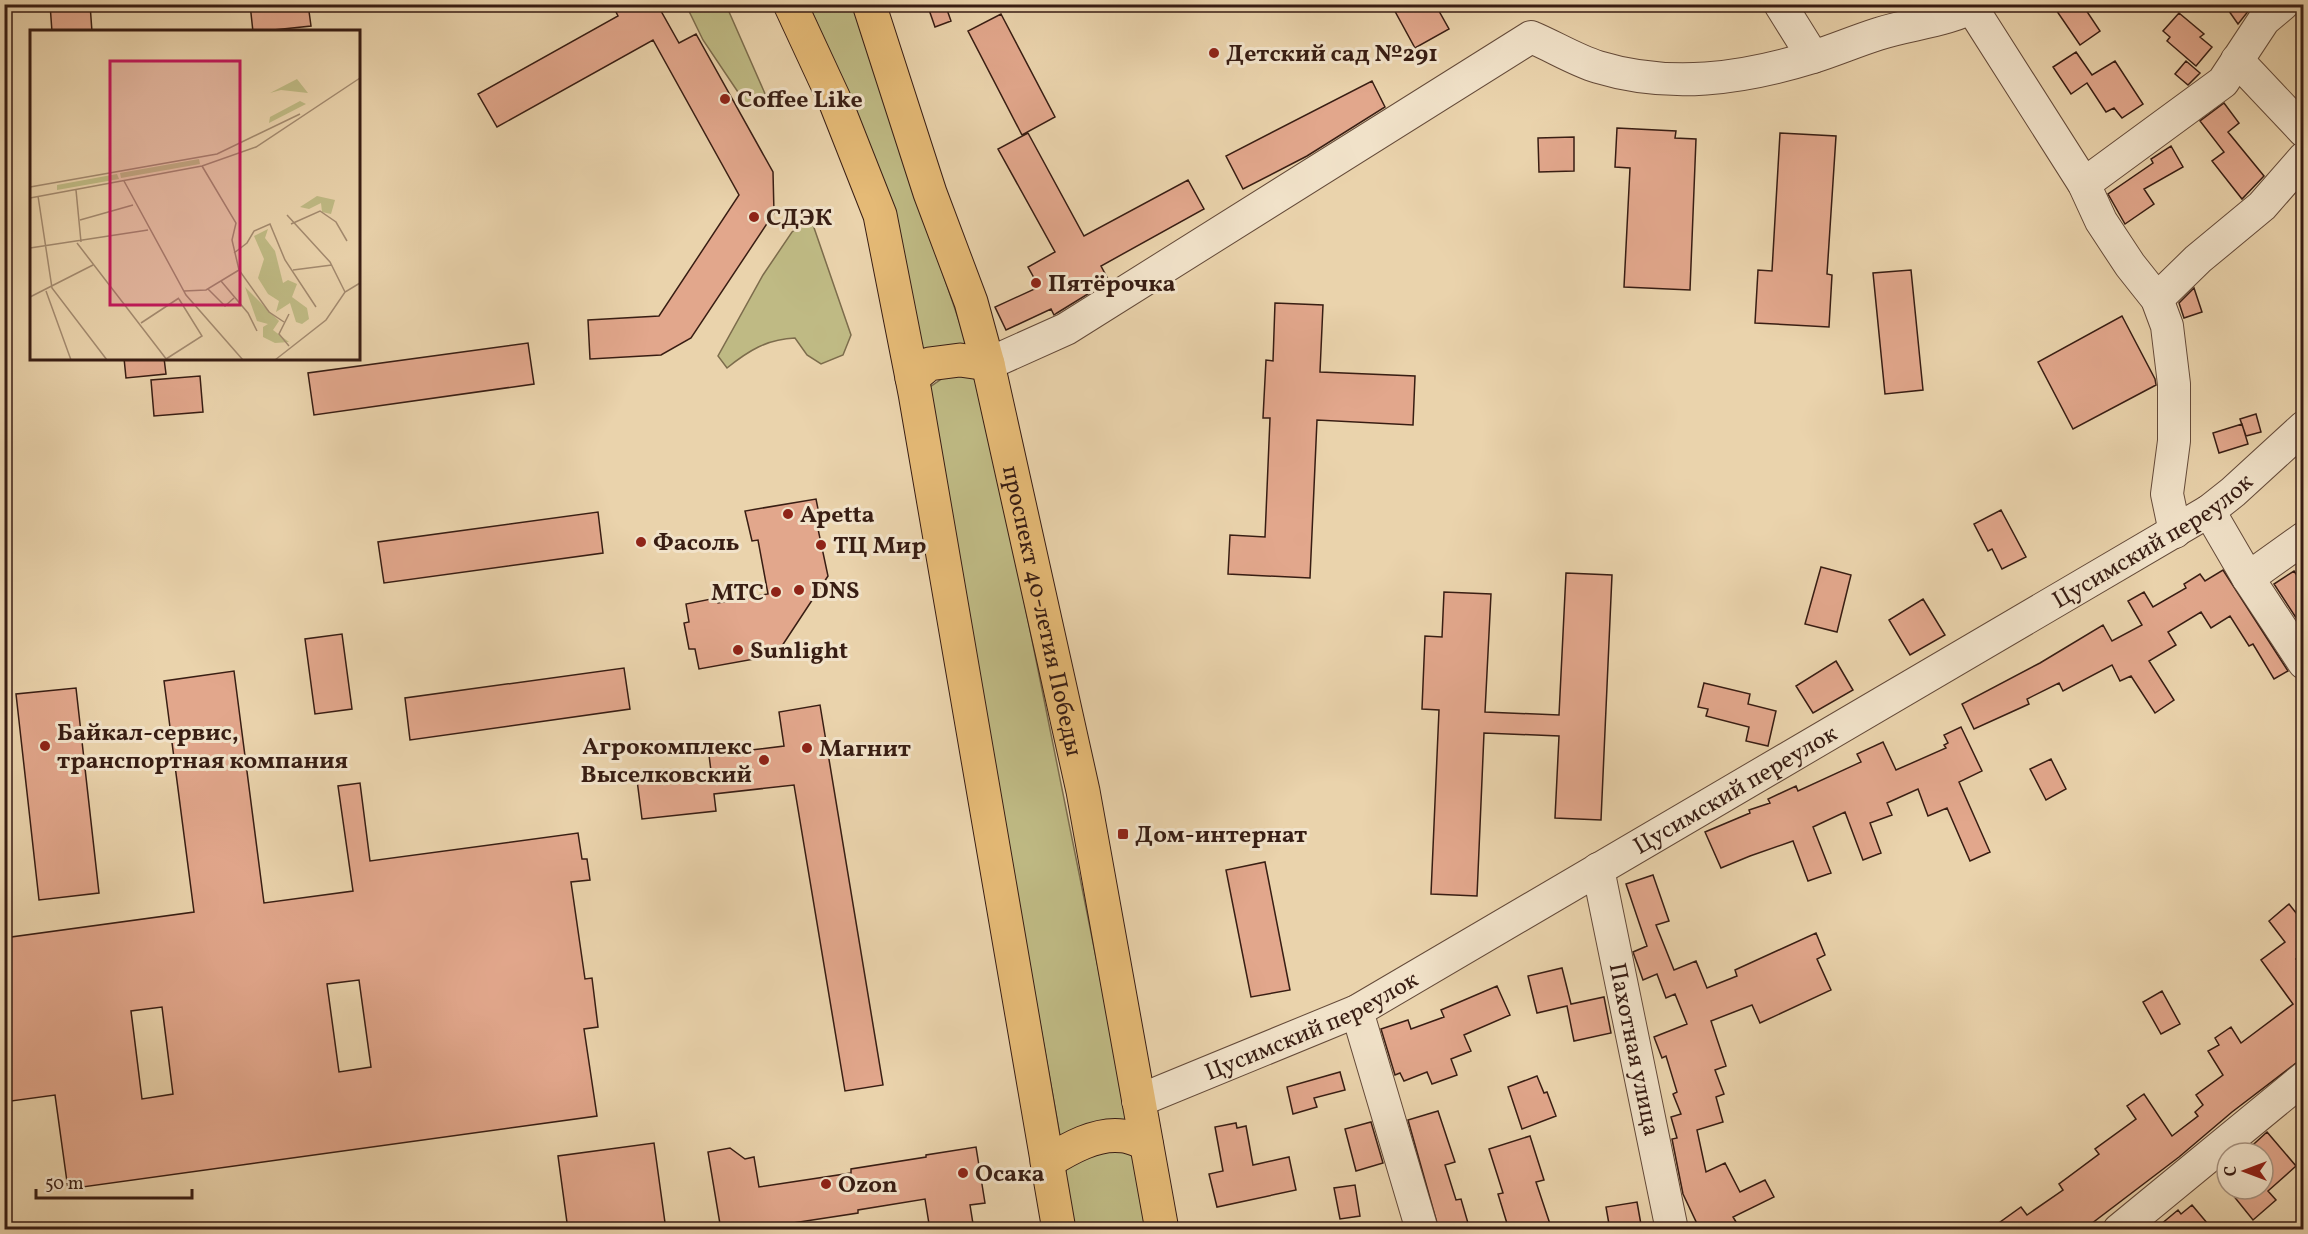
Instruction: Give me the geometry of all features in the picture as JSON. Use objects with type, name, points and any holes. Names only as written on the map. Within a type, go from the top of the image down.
[{"type":"main road","points":[[790,4],[835,101],[880,215],[912,378],[1059,1230]]},
{"type":"main road","name":"проспект 40-летия Победы","points":[[869,4],[930,193],[971,302],[988,364],[1083,791],[1162,1230]]},
{"type":"main road","points":[[912,378],[929,364],[960,360],[988,364]]},
{"type":"main road","points":[[1047,1162],[1071,1148],[1097,1139],[1122,1136],[1146,1143]]},
{"type":"street","points":[[1779,4],[1813,57]]},
{"type":"street","points":[[2084,184],[2223,82],[2264,20],[2283,4]]},
{"type":"street","points":[[988,364],[1066,328],[1531,37],[1596,66],[1631,75],[1690,81],[1750,74],[1813,57],[1880,33],[1923,24],[1975,6],[2084,184],[2101,221],[2130,265],[2157,299],[2168,326],[2174,384],[2174,441],[2167,494],[2175,532]]},
{"type":"street","points":[[2236,60],[2304,131]]},
{"type":"street","points":[[2157,299],[2198,259],[2262,206],[2304,158]]},
{"type":"street","name":"Цусимский переулок","points":[[1138,1101],[1357,1011],[2175,532],[2209,511],[2304,427]]},
{"type":"street","points":[[2209,511],[2248,578],[2304,663]]},
{"type":"street","points":[[2248,578],[2304,538]]},
{"type":"street","name":"Пахотная улица","points":[[1598,869],[1672,1230]]},
{"type":"street","points":[[1357,1011],[1422,1230]]},
{"type":"street","points":[[2119,1230],[2304,1078]]},
{"type":"shaded area","points":[[686,5],[726,5],[766,96],[746,104],[703,40]]},
{"type":"shaded area","points":[[809,5],[854,5],[880,89],[970,353],[920,360],[848,96]]},
{"type":"shaded area","points":[[811,219],[851,335],[843,355],[821,364],[807,355],[795,338],[785,339],[758,347],[727,368],[718,356],[763,275],[792,232]]},
{"type":"shaded area","points":[[955,375],[972,376],[981,387],[1130,1126],[1060,1136],[929,400],[930,387],[943,378]]},
{"type":"shaded area","points":[[1135,1150],[1149,1229],[1074,1229],[1065,1175],[1069,1160],[1081,1153]]},
{"type":"building","points":[[50,4],[90,4],[92,30],[52,30]]},
{"type":"building","points":[[250,4],[308,4],[311,26],[253,30]]},
{"type":"building","points":[[612,4],[657,4],[679,43],[696,34],[773,172],[774,213],[691,338],[661,355],[590,359],[588,320],[659,316],[739,195],[653,40],[497,127],[478,94],[618,16]]},
{"type":"building","points":[[927,4],[945,4],[951,21],[935,27]]},
{"type":"building","points":[[1391,4],[1435,4],[1449,29],[1415,48]]},
{"type":"building","points":[[2052,4],[2082,4],[2100,31],[2080,45]]},
{"type":"building","points":[[2224,4],[2254,4],[2238,24]]},
{"type":"building","points":[[2179,13],[2204,34],[2200,37],[2212,47],[2196,66],[2167,41],[2170,37],[2163,31]]},
{"type":"building","points":[[1001,14],[1055,117],[1022,135],[968,31]]},
{"type":"building","points":[[2076,52],[2092,75],[2115,61],[2143,104],[2122,118],[2114,108],[2106,112],[2087,83],[2071,94],[2053,67]]},
{"type":"building","points":[[2186,61],[2200,73],[2188,85],[2175,74]]},
{"type":"building","points":[[1372,81],[1385,107],[1307,156],[1243,189],[1226,156]]},
{"type":"building","points":[[2224,103],[2239,123],[2228,132],[2264,176],[2242,199],[2212,161],[2224,152],[2200,121]]},
{"type":"building","points":[[1617,128],[1676,131],[1675,138],[1696,139],[1690,290],[1624,287],[1630,168],[1615,167]]},
{"type":"building","points":[[1028,133],[1084,236],[1188,180],[1204,209],[1101,266],[1109,281],[1054,315],[1051,309],[1006,330],[995,307],[1039,287],[1028,267],[1055,252],[998,149]]},
{"type":"building","points":[[1780,133],[1836,136],[1827,274],[1832,275],[1829,327],[1755,323],[1758,270],[1772,271]]},
{"type":"building","points":[[1574,137],[1574,171],[1539,172],[1538,138]]},
{"type":"building","points":[[2171,146],[2183,167],[2144,189],[2154,204],[2125,224],[2108,194],[2153,163],[2151,159]]},
{"type":"building","points":[[1911,270],[1923,390],[1885,394],[1873,273]]},
{"type":"building","points":[[2194,288],[2202,312],[2184,318],[2179,303]]},
{"type":"building","points":[[1275,303],[1323,305],[1320,372],[1415,376],[1413,425],[1317,420],[1310,578],[1228,574],[1230,535],[1265,537],[1270,418],[1263,418],[1266,360],[1273,361]]},
{"type":"building","points":[[2122,316],[2156,385],[2073,429],[2038,362]]},
{"type":"building","points":[[528,343],[534,384],[314,415],[308,373]]},
{"type":"building","points":[[124,360],[164,360],[166,374],[126,378]]},
{"type":"building","points":[[200,376],[203,412],[154,416],[151,380]]},
{"type":"building","points":[[2256,414],[2261,432],[2246,436],[2240,419]]},
{"type":"building","points":[[2242,424],[2248,444],[2219,453],[2213,433]]},
{"type":"building","points":[[816,499],[822,529],[818,529],[828,576],[776,655],[699,669],[695,649],[689,649],[684,623],[689,622],[686,604],[716,598],[718,603],[768,594],[758,540],[752,541],[745,511]]},
{"type":"building","points":[[2001,510],[2026,557],[2002,569],[1992,549],[1988,551],[1974,524]]},
{"type":"building","points":[[598,512],[603,553],[384,583],[378,542]]},
{"type":"building","points":[[1821,567],[1851,575],[1837,632],[1805,624]]},
{"type":"building","points":[[2223,570],[2288,671],[2274,679],[2253,644],[2249,646],[2230,616],[2211,628],[2201,612],[2168,632],[2176,645],[2149,661],[2174,700],[2155,713],[2131,676],[2120,681],[2112,665],[2063,691],[2059,683],[2027,699],[2029,704],[1974,729],[1962,704],[2040,663],[2103,625],[2112,641],[2142,625],[2128,601],[2144,592],[2153,607],[2186,588],[2184,584],[2200,574],[2205,581]]},
{"type":"building","points":[[2294,571],[2304,586],[2304,630],[2274,584]]},
{"type":"building","points":[[1566,573],[1612,575],[1601,820],[1555,818],[1559,736],[1484,733],[1477,896],[1431,894],[1439,710],[1422,709],[1425,636],[1442,637],[1444,592],[1491,594],[1485,712],[1559,715]]},
{"type":"building","points":[[1923,599],[1945,635],[1910,655],[1889,620]]},
{"type":"building","points":[[342,634],[352,709],[315,714],[305,639]]},
{"type":"building","points":[[1836,661],[1853,690],[1813,713],[1796,686]]},
{"type":"building","points":[[624,668],[630,709],[410,740],[405,698]]},
{"type":"building","points":[[234,671],[264,903],[353,891],[338,786],[360,783],[370,861],[578,833],[582,859],[587,859],[590,880],[571,882],[585,979],[592,978],[598,1027],[584,1029],[597,1116],[68,1189],[55,1095],[4,1102],[4,938],[194,912],[164,681]],"holes":[[[359,980],[371,1067],[339,1072],[327,984]],[[162,1007],[173,1094],[142,1099],[131,1011]]]},
{"type":"building","points":[[1704,683],[1750,694],[1748,704],[1776,711],[1768,746],[1746,741],[1749,727],[1706,716],[1708,709],[1698,707]]},
{"type":"building","points":[[76,688],[99,893],[39,900],[16,694]]},
{"type":"building","points":[[820,705],[883,1085],[845,1091],[794,785],[714,794],[716,811],[642,819],[637,780],[711,771],[709,755],[784,746],[779,712]]},
{"type":"building","points":[[1961,727],[1982,771],[1959,782],[1990,852],[1970,861],[1947,808],[1928,816],[1918,789],[1887,803],[1892,815],[1870,823],[1881,853],[1863,860],[1845,812],[1813,827],[1831,873],[1808,881],[1793,841],[1721,868],[1705,832],[1750,813],[1749,810],[1770,803],[1768,799],[1796,786],[1798,791],[1861,762],[1857,754],[1883,742],[1896,770],[1946,748],[1944,745],[1948,743],[1944,735]]},
{"type":"building","points":[[2051,759],[2066,789],[2046,800],[2030,769]]},
{"type":"building","points":[[1265,862],[1290,990],[1251,997],[1226,870]]},
{"type":"building","points":[[1653,875],[1669,921],[1656,925],[1674,970],[1696,961],[1707,988],[1737,976],[1735,970],[1816,933],[1825,955],[1817,959],[1831,990],[1760,1023],[1752,1005],[1711,1021],[1726,1066],[1715,1070],[1724,1094],[1716,1097],[1723,1122],[1697,1130],[1706,1172],[1725,1163],[1740,1192],[1765,1180],[1774,1197],[1733,1217],[1741,1230],[1700,1230],[1683,1194],[1672,1139],[1677,1138],[1671,1117],[1681,1114],[1673,1094],[1677,1092],[1666,1056],[1662,1058],[1654,1037],[1687,1024],[1675,994],[1666,998],[1657,974],[1643,980],[1633,952],[1647,946],[1626,884]]},
{"type":"building","points":[[2289,904],[2304,923],[2304,964],[2298,958],[2296,959],[2304,969],[2304,1057],[2083,1230],[1989,1230],[2021,1207],[2027,1215],[2063,1190],[2059,1184],[2099,1154],[2095,1149],[2136,1119],[2127,1106],[2144,1094],[2172,1136],[2198,1116],[2195,1112],[2203,1105],[2196,1095],[2223,1075],[2208,1051],[2219,1045],[2215,1038],[2231,1027],[2241,1043],[2293,1004],[2261,960],[2285,942],[2269,921]]},
{"type":"building","points":[[1562,968],[1571,1004],[1604,997],[1611,1033],[1574,1041],[1567,1006],[1537,1013],[1528,976]]},
{"type":"building","points":[[1497,986],[1510,1015],[1464,1035],[1471,1051],[1451,1059],[1457,1075],[1432,1084],[1427,1072],[1404,1081],[1400,1073],[1395,1075],[1381,1029],[1408,1020],[1411,1029],[1444,1017],[1441,1010]]},
{"type":"building","points":[[2162,991],[2180,1024],[2161,1034],[2143,1002]]},
{"type":"building","points":[[1340,1072],[1345,1090],[1314,1098],[1317,1107],[1293,1114],[1287,1087]]},
{"type":"building","points":[[1537,1076],[1544,1093],[1547,1092],[1556,1116],[1522,1129],[1508,1087]]},
{"type":"building","points":[[1438,1111],[1455,1162],[1445,1165],[1456,1200],[1461,1199],[1470,1230],[1439,1230],[1408,1120]]},
{"type":"building","points":[[1371,1122],[1383,1163],[1356,1171],[1345,1129]]},
{"type":"building","points":[[1236,1123],[1237,1128],[1246,1126],[1253,1165],[1289,1157],[1296,1190],[1217,1207],[1209,1174],[1223,1171],[1215,1127]]},
{"type":"building","points":[[2267,1132],[2275,1141],[2257,1141]]},
{"type":"building","points":[[1530,1136],[1544,1180],[1536,1182],[1550,1224],[1533,1230],[1509,1230],[1498,1194],[1503,1193],[1489,1149]]},
{"type":"building","points":[[2275,1141],[2296,1166],[2275,1185]]},
{"type":"building","points":[[654,1143],[666,1230],[568,1230],[558,1156]]},
{"type":"building","points":[[976,1147],[985,1203],[970,1205],[974,1230],[930,1230],[925,1199],[858,1210],[858,1213],[766,1227],[767,1230],[721,1230],[708,1152],[730,1148],[745,1159],[754,1157],[759,1187],[851,1173],[851,1169]]},
{"type":"building","points":[[1355,1185],[1360,1216],[1340,1219],[1334,1188]]},
{"type":"building","points":[[2238,1201],[2275,1201],[2253,1220]]},
{"type":"building","points":[[1637,1202],[1642,1230],[1610,1230],[1606,1207]]},
{"type":"building","points":[[2192,1205],[2213,1230],[2154,1230],[2178,1210],[2181,1214]]},
{"type":"place","name":"Детский сад №291","points":[[1214,53]]},
{"type":"place","name":"Coffee Like","points":[[725,99]]},
{"type":"place","name":"СДЭК","points":[[754,217]]},
{"type":"place","name":"Пятёрочка","points":[[1036,283]]},
{"type":"place","name":"Apetta","points":[[788,514]]},
{"type":"place","name":"Фасоль","points":[[641,542]]},
{"type":"place","name":"ТЦ Мир","points":[[821,545]]},
{"type":"place","name":"DNS","points":[[799,590]]},
{"type":"place","name":"МТС","points":[[776,592]]},
{"type":"place","name":"Sunlight","points":[[738,650]]},
{"type":"place","name":"Байкал-сервис, транспортная компания","points":[[45,746]]},
{"type":"place","name":"Магнит","points":[[807,748]]},
{"type":"place","name":"Агрокомплекс Выселковский","points":[[764,760]]},
{"type":"place","name":"Дом-интернат","points":[[1123,834]]},
{"type":"place","name":"Осака","points":[[963,1173]]},
{"type":"place","name":"Ozon","points":[[826,1184]]}]
